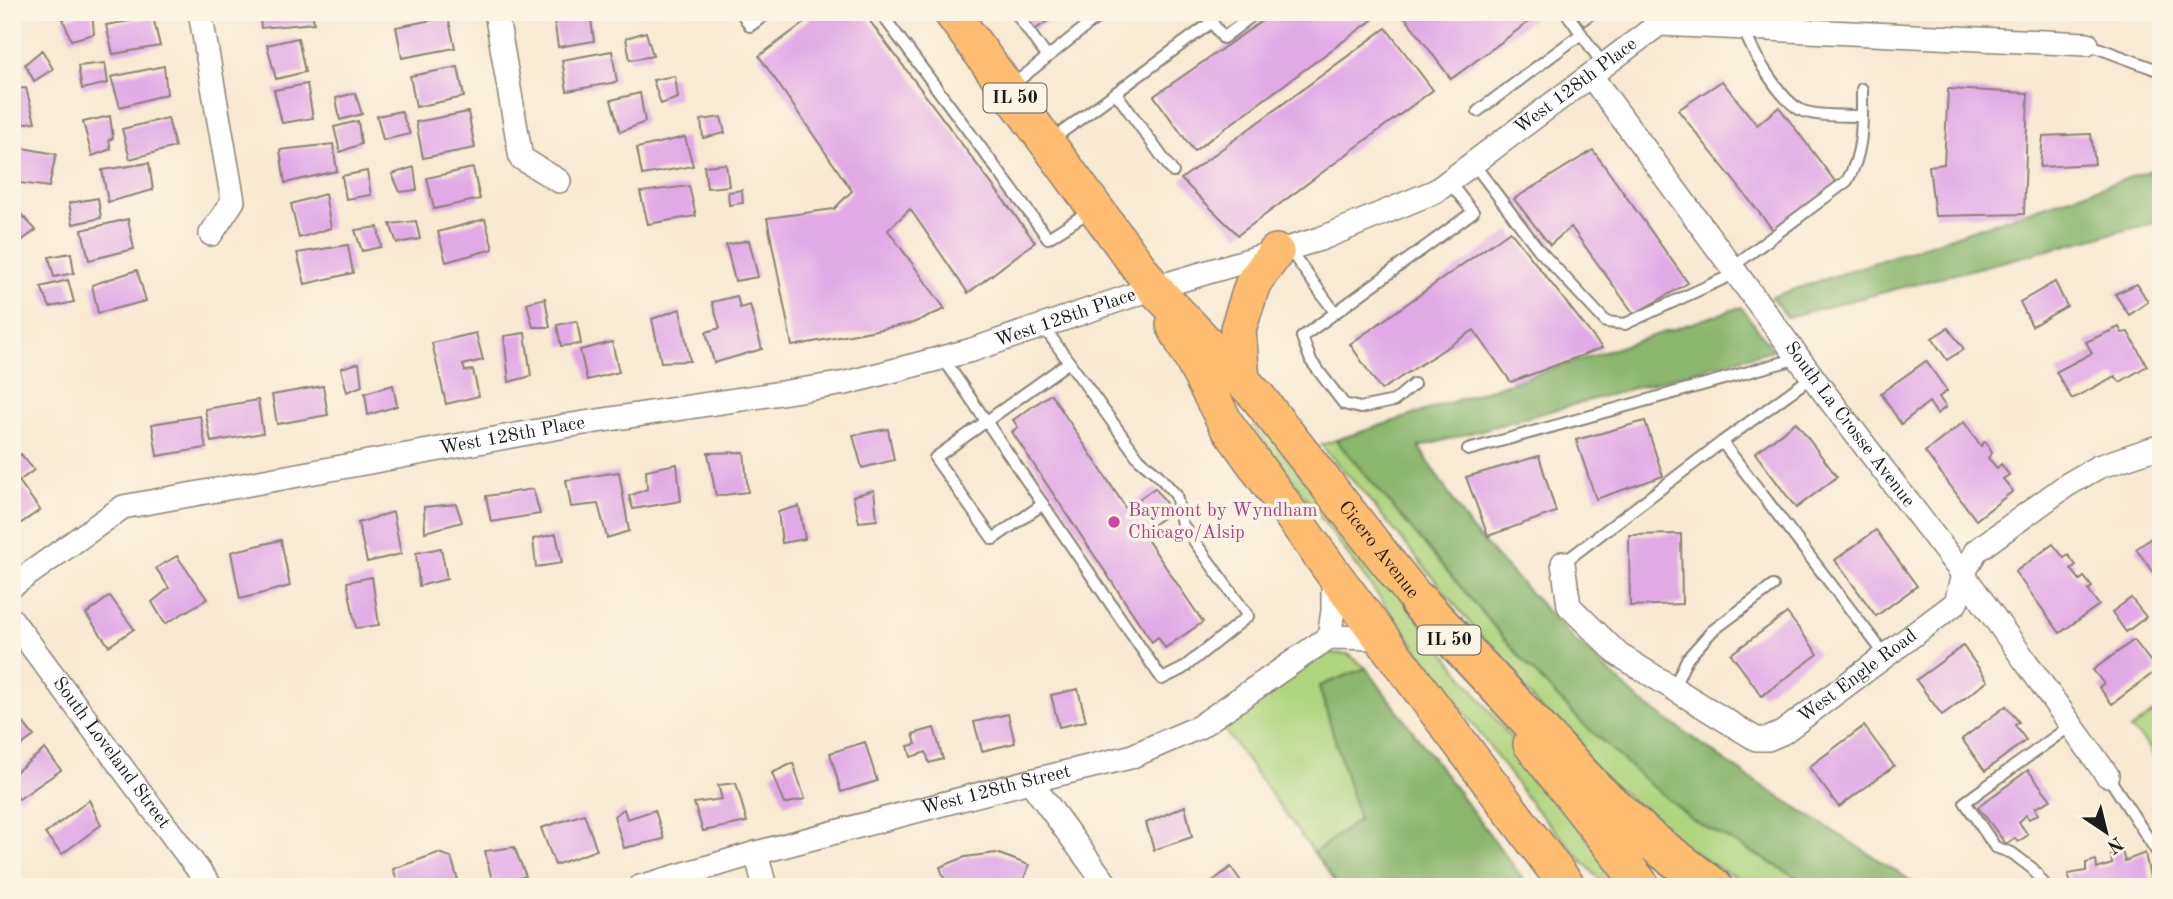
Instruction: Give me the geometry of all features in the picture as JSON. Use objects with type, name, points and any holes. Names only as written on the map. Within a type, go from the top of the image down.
[{"type":"highway","points":[[1419,602],[1595,790],[1648,839],[1713,887]]},
{"type":"main road","name":"Cicero Avenue","points":[[951,12],[1154,288],[1258,397],[1643,887]]},
{"type":"main road","points":[[1242,381],[1238,329],[1253,283],[1283,251]]},
{"type":"main road","name":"Cicero Avenue","points":[[1154,288],[1226,424],[1568,887]]},
{"type":"street","points":[[200,12],[233,201],[211,234]]},
{"type":"street","points":[[496,12],[521,158],[559,181]]},
{"type":"street","name":"West 128th Place","points":[[12,586],[123,507],[570,425],[846,383],[943,358],[1154,288],[1320,239],[1423,196],[1449,182],[1660,20],[1744,28],[2087,44]]},
{"type":"street","name":"South La Crosse Avenue","points":[[1597,71],[1734,270],[1963,574],[2107,775]]},
{"type":"street","name":"West Engle Road","points":[[1563,563],[1569,606],[1619,655],[1756,739],[1768,739],[1782,733],[1956,603],[1963,574],[1976,551],[2067,485],[2098,467],[2161,446]]},
{"type":"street","points":[[1334,573],[1329,637],[1382,638]]},
{"type":"street","name":"South Loveland Street","points":[[12,620],[211,887]]},
{"type":"street","name":"West 128th Street","points":[[640,887],[755,853],[1130,757],[1199,727],[1329,637]]},
{"type":"street","points":[[1030,781],[1108,887]]},
{"type":"street","points":[[755,853],[765,887]]},
{"type":"lane","points":[[740,12],[750,26],[769,12]]},
{"type":"lane","points":[[880,12],[1048,238],[1095,207]]},
{"type":"lane","points":[[1015,12],[1047,57]]},
{"type":"lane","points":[[1007,89],[1104,12]]},
{"type":"lane","points":[[1204,12],[1223,38],[1257,12]]},
{"type":"lane","points":[[1566,12],[1581,34],[1597,71]]},
{"type":"lane","points":[[1048,143],[1212,22]]},
{"type":"lane","points":[[1744,28],[1754,53],[1788,101],[1796,107],[1805,112],[1862,116]]},
{"type":"lane","points":[[1478,111],[1581,34]]},
{"type":"lane","points":[[2087,44],[2155,69],[2161,66]]},
{"type":"lane","points":[[1473,163],[1539,250],[1606,322],[1625,324],[1734,270],[1847,181],[1857,165],[1862,141],[1862,89]]},
{"type":"lane","points":[[1116,93],[1173,172]]},
{"type":"lane","points":[[1414,384],[1394,401],[1360,408],[1344,404],[1311,360],[1302,337],[1334,311],[1473,212],[1449,182]]},
{"type":"lane","points":[[1283,251],[1334,311]]},
{"type":"lane","points":[[943,358],[1162,679],[1182,669],[1248,616],[1182,524],[1176,495],[1139,459],[1043,326]]},
{"type":"lane","points":[[1043,504],[993,539],[935,458],[1069,362]]},
{"type":"lane","points":[[1563,563],[1722,442],[1806,367]]},
{"type":"lane","points":[[1468,450],[1806,367]]},
{"type":"lane","points":[[1722,442],[1886,657]]},
{"type":"lane","points":[[1673,689],[1687,659],[1712,631],[1773,586]]},
{"type":"lane","points":[[2046,887],[2033,869],[2012,853],[1994,847],[1965,802],[2070,726]]},
{"type":"lane","points":[[2107,775],[2161,858]]},
{"type":"green space","points":[[2161,167],[2161,221],[1787,317],[1771,297]]},
{"type":"green space","points":[[1741,307],[1773,350],[1419,447],[1471,529],[1567,633],[1639,700],[1748,777],[1921,887],[1815,887],[1693,820],[1581,722],[1526,664],[1336,440]]},
{"type":"green space","points":[[1258,422],[1392,584],[1625,887],[1606,887],[1533,806],[1253,426]]},
{"type":"green space","points":[[1336,440],[1526,664],[1752,853],[1815,887],[1755,887],[1728,873],[1683,846],[1574,750],[1362,491],[1321,445]]},
{"type":"green space","points":[[1331,653],[1348,654],[1366,668],[1319,687],[1359,820],[1314,853],[1222,727],[1316,657]]},
{"type":"green space","points":[[1366,668],[1529,887],[1339,887],[1314,853],[1359,819],[1319,686]]},
{"type":"green space","points":[[2161,707],[2161,766],[2157,766],[2147,745],[2130,730]]},
{"type":"building","points":[[92,12],[94,34],[71,40],[63,19]]},
{"type":"building","points":[[259,12],[312,12],[314,23],[261,28]]},
{"type":"building","points":[[553,12],[590,12],[594,41],[558,47]]},
{"type":"building","points":[[819,12],[863,12],[1035,242],[968,293],[910,209],[888,230],[945,309],[913,323],[792,346],[767,218],[834,209],[852,191],[759,56]]},
{"type":"building","points":[[1020,12],[1061,12],[1033,31]]},
{"type":"building","points":[[1275,12],[1383,12],[1194,151],[1154,96]]},
{"type":"building","points":[[1412,12],[1542,12],[1451,79],[1405,17]]},
{"type":"building","points":[[1574,12],[1603,12],[1584,26]]},
{"type":"building","points":[[153,17],[160,46],[113,54],[106,25]]},
{"type":"building","points":[[448,17],[455,48],[402,58],[396,27]]},
{"type":"building","points":[[1386,28],[1433,90],[1238,235],[1181,179]]},
{"type":"building","points":[[646,32],[653,56],[630,60],[626,38]]},
{"type":"building","points":[[298,38],[305,72],[276,79],[267,45]]},
{"type":"building","points":[[42,50],[53,69],[34,81],[25,64]]},
{"type":"building","points":[[612,51],[617,82],[567,91],[562,60]]},
{"type":"building","points":[[105,63],[108,83],[82,89],[78,66]]},
{"type":"building","points":[[164,66],[167,94],[120,107],[111,77]]},
{"type":"building","points":[[458,67],[464,97],[416,107],[410,76]]},
{"type":"building","points":[[675,76],[678,98],[661,104],[653,80]]},
{"type":"building","points":[[1722,81],[1757,125],[1779,107],[1837,184],[1773,230],[1678,110]]},
{"type":"building","points":[[307,84],[313,118],[282,123],[274,90]]},
{"type":"building","points":[[26,88],[35,122],[12,125],[12,89]]},
{"type":"building","points":[[1948,89],[2028,93],[2024,214],[1935,216],[1929,166],[1944,164]]},
{"type":"building","points":[[355,93],[362,114],[340,120],[336,98]]},
{"type":"building","points":[[640,93],[645,122],[620,132],[611,100]]},
{"type":"building","points":[[401,111],[410,134],[383,140],[377,116]]},
{"type":"building","points":[[468,112],[475,148],[423,158],[416,122]]},
{"type":"building","points":[[110,116],[113,138],[109,140],[111,149],[92,156],[83,122]]},
{"type":"building","points":[[721,117],[725,133],[703,138],[701,120]]},
{"type":"building","points":[[168,118],[175,147],[130,159],[122,129]]},
{"type":"building","points":[[358,121],[361,144],[340,152],[334,127]]},
{"type":"building","points":[[2091,134],[2095,164],[2040,167],[2043,136]]},
{"type":"building","points":[[685,137],[693,166],[642,175],[637,148]]},
{"type":"building","points":[[333,144],[337,171],[285,183],[280,150]]},
{"type":"building","points":[[12,146],[56,154],[49,187],[12,182]]},
{"type":"building","points":[[1593,150],[1688,283],[1634,314],[1571,227],[1550,245],[1514,199]]},
{"type":"building","points":[[149,163],[153,190],[108,202],[102,170]]},
{"type":"building","points":[[726,164],[729,186],[707,188],[704,166]]},
{"type":"building","points":[[414,167],[417,190],[400,192],[392,174]]},
{"type":"building","points":[[473,168],[480,199],[434,209],[427,178]]},
{"type":"building","points":[[367,171],[371,195],[346,199],[342,176]]},
{"type":"building","points":[[689,186],[696,216],[648,224],[640,192]]},
{"type":"building","points":[[742,190],[743,203],[729,205],[728,192]]},
{"type":"building","points":[[325,194],[331,228],[299,238],[291,204]]},
{"type":"building","points":[[98,198],[101,218],[73,224],[69,203]]},
{"type":"building","points":[[22,215],[36,230],[14,246],[12,218]]},
{"type":"building","points":[[128,219],[134,249],[89,260],[82,230]]},
{"type":"building","points":[[485,219],[493,249],[446,262],[438,232]]},
{"type":"building","points":[[416,221],[420,239],[397,243],[390,224]]},
{"type":"building","points":[[378,227],[381,247],[362,251],[355,230]]},
{"type":"building","points":[[1510,231],[1602,348],[1511,382],[1474,330],[1381,390],[1350,344]]},
{"type":"building","points":[[749,240],[758,277],[735,281],[726,245]]},
{"type":"building","points":[[348,245],[353,273],[305,284],[297,253]]},
{"type":"building","points":[[71,253],[74,273],[54,277],[49,257]]},
{"type":"building","points":[[137,270],[146,301],[98,313],[92,285]]},
{"type":"building","points":[[68,280],[74,302],[50,307],[41,287]]},
{"type":"building","points":[[2055,282],[2067,306],[2032,326],[2020,302]]},
{"type":"building","points":[[2137,284],[2148,302],[2129,315],[2115,294]]},
{"type":"building","points":[[737,296],[740,308],[750,305],[762,349],[714,363],[706,332],[720,328],[712,302]]},
{"type":"building","points":[[545,298],[550,327],[533,327],[527,303]]},
{"type":"building","points":[[680,309],[690,361],[661,362],[652,319]]},
{"type":"building","points":[[577,321],[581,344],[561,346],[557,325]]},
{"type":"building","points":[[2119,327],[2122,333],[2128,332],[2147,366],[2120,382],[2115,376],[2072,399],[2056,372],[2092,353],[2086,342]]},
{"type":"building","points":[[1948,328],[1964,349],[1947,360],[1932,338]]},
{"type":"building","points":[[476,333],[483,360],[463,365],[465,371],[473,370],[479,396],[446,404],[432,343]]},
{"type":"building","points":[[525,333],[531,376],[509,382],[504,336]]},
{"type":"building","points":[[612,342],[619,372],[587,380],[580,350]]},
{"type":"building","points":[[1926,361],[1947,391],[1939,397],[1946,407],[1937,414],[1929,402],[1901,424],[1881,393]]},
{"type":"building","points":[[359,363],[362,386],[347,392],[341,368]]},
{"type":"building","points":[[393,385],[397,406],[368,415],[365,393]]},
{"type":"building","points":[[323,386],[328,415],[277,424],[272,395]]},
{"type":"building","name":"Baymont by Wyndham Chicago/Alsip","points":[[1051,394],[1126,508],[1155,488],[1172,512],[1142,532],[1203,622],[1165,648],[1158,637],[1152,642],[1012,432],[1018,427],[1013,420]]},
{"type":"building","points":[[258,400],[263,433],[211,442],[205,409]]},
{"type":"building","points":[[200,416],[206,448],[157,456],[152,424]]},
{"type":"building","points":[[1645,421],[1663,476],[1596,499],[1576,440]]},
{"type":"building","points":[[1796,422],[1837,477],[1796,508],[1755,453]]},
{"type":"building","points":[[1964,422],[1981,446],[1985,441],[1992,453],[1988,458],[1997,468],[2001,464],[2009,475],[2003,479],[2013,491],[1976,520],[1925,452]]},
{"type":"building","points":[[888,429],[894,460],[862,468],[853,435]]},
{"type":"building","points":[[744,452],[748,492],[716,496],[708,453]]},
{"type":"building","points":[[21,454],[34,470],[19,481],[40,510],[14,528],[12,462]]},
{"type":"building","points":[[1539,456],[1556,512],[1488,536],[1466,477]]},
{"type":"building","points":[[677,464],[681,501],[633,509],[629,496],[647,489],[646,470]]},
{"type":"building","points":[[619,472],[629,531],[607,538],[598,504],[571,507],[566,480]]},
{"type":"building","points":[[533,489],[540,514],[491,522],[486,496]]},
{"type":"building","points":[[874,490],[877,520],[859,522],[853,496]]},
{"type":"building","points":[[456,504],[462,522],[425,532],[424,507]]},
{"type":"building","points":[[799,506],[805,539],[782,543],[778,512]]},
{"type":"building","points":[[393,512],[401,554],[367,562],[358,523]]},
{"type":"building","points":[[1876,530],[1917,586],[1876,616],[1835,560]]},
{"type":"building","points":[[2161,531],[2161,575],[2158,578],[2136,549]]},
{"type":"building","points":[[556,534],[562,563],[536,567],[533,539]]},
{"type":"building","points":[[1681,534],[1682,604],[1630,606],[1629,535]]},
{"type":"building","points":[[281,540],[290,586],[240,599],[231,552]]},
{"type":"building","points":[[2053,544],[2064,558],[2068,555],[2076,565],[2071,569],[2080,580],[2084,577],[2092,587],[2088,590],[2099,605],[2060,633],[2015,572]]},
{"type":"building","points":[[441,548],[447,579],[419,586],[416,553]]},
{"type":"building","points":[[177,556],[207,599],[165,624],[152,602],[169,588],[156,568]]},
{"type":"building","points":[[372,577],[379,625],[356,628],[347,582]]},
{"type":"building","points":[[110,596],[134,629],[109,646],[86,614]]},
{"type":"building","points":[[2131,598],[2146,617],[2126,632],[2112,612]]},
{"type":"building","points":[[1787,613],[1818,654],[1762,696],[1731,654]]},
{"type":"building","points":[[2134,640],[2157,670],[2112,704],[2099,687],[2104,684],[2093,670]]},
{"type":"building","points":[[1963,646],[1988,681],[1942,715],[1916,680]]},
{"type":"building","points":[[1078,689],[1086,721],[1059,727],[1051,695]]},
{"type":"building","points":[[2006,706],[2019,722],[2015,725],[2026,740],[1985,771],[1962,739]]},
{"type":"building","points":[[12,709],[34,736],[12,752]]},
{"type":"building","points":[[1008,714],[1015,743],[982,751],[974,722]]},
{"type":"building","points":[[1864,726],[1894,766],[1839,807],[1809,767]]},
{"type":"building","points":[[934,728],[943,759],[929,763],[926,752],[911,757],[908,746],[916,744],[913,734]]},
{"type":"building","points":[[865,742],[877,781],[841,792],[830,753]]},
{"type":"building","points":[[45,749],[61,770],[19,799],[12,791],[12,775]]},
{"type":"building","points":[[793,763],[805,799],[784,804],[772,773]]},
{"type":"building","points":[[2028,770],[2051,800],[2035,808],[2038,814],[2029,819],[2026,815],[2019,822],[2028,835],[2018,842],[2015,838],[2006,844],[1978,807]]},
{"type":"building","points":[[736,783],[747,822],[703,831],[694,803],[722,799],[718,785]]},
{"type":"building","points":[[89,800],[101,825],[62,854],[45,834]]},
{"type":"building","points":[[1185,806],[1192,837],[1154,850],[1146,823]]},
{"type":"building","points":[[624,809],[627,819],[655,810],[664,839],[624,848],[614,816]]},
{"type":"building","points":[[584,814],[597,850],[555,865],[541,828]]},
{"type":"building","points":[[514,847],[526,876],[493,885],[485,851]]},
{"type":"building","points":[[2121,849],[2125,861],[2145,853],[2152,887],[2072,887],[2068,874],[2086,871],[2086,863],[2096,860],[2097,869],[2112,864],[2111,854]]},
{"type":"building","points":[[438,853],[451,857],[460,887],[400,887],[393,869]]},
{"type":"building","points":[[996,853],[1029,865],[1021,887],[947,887],[940,867],[965,857]]},
{"type":"building","points":[[1231,867],[1245,887],[1205,887]]},
{"type":"place","name":"Baymont by Wyndham Chicago/Alsip","points":[[1114,522]]}]
